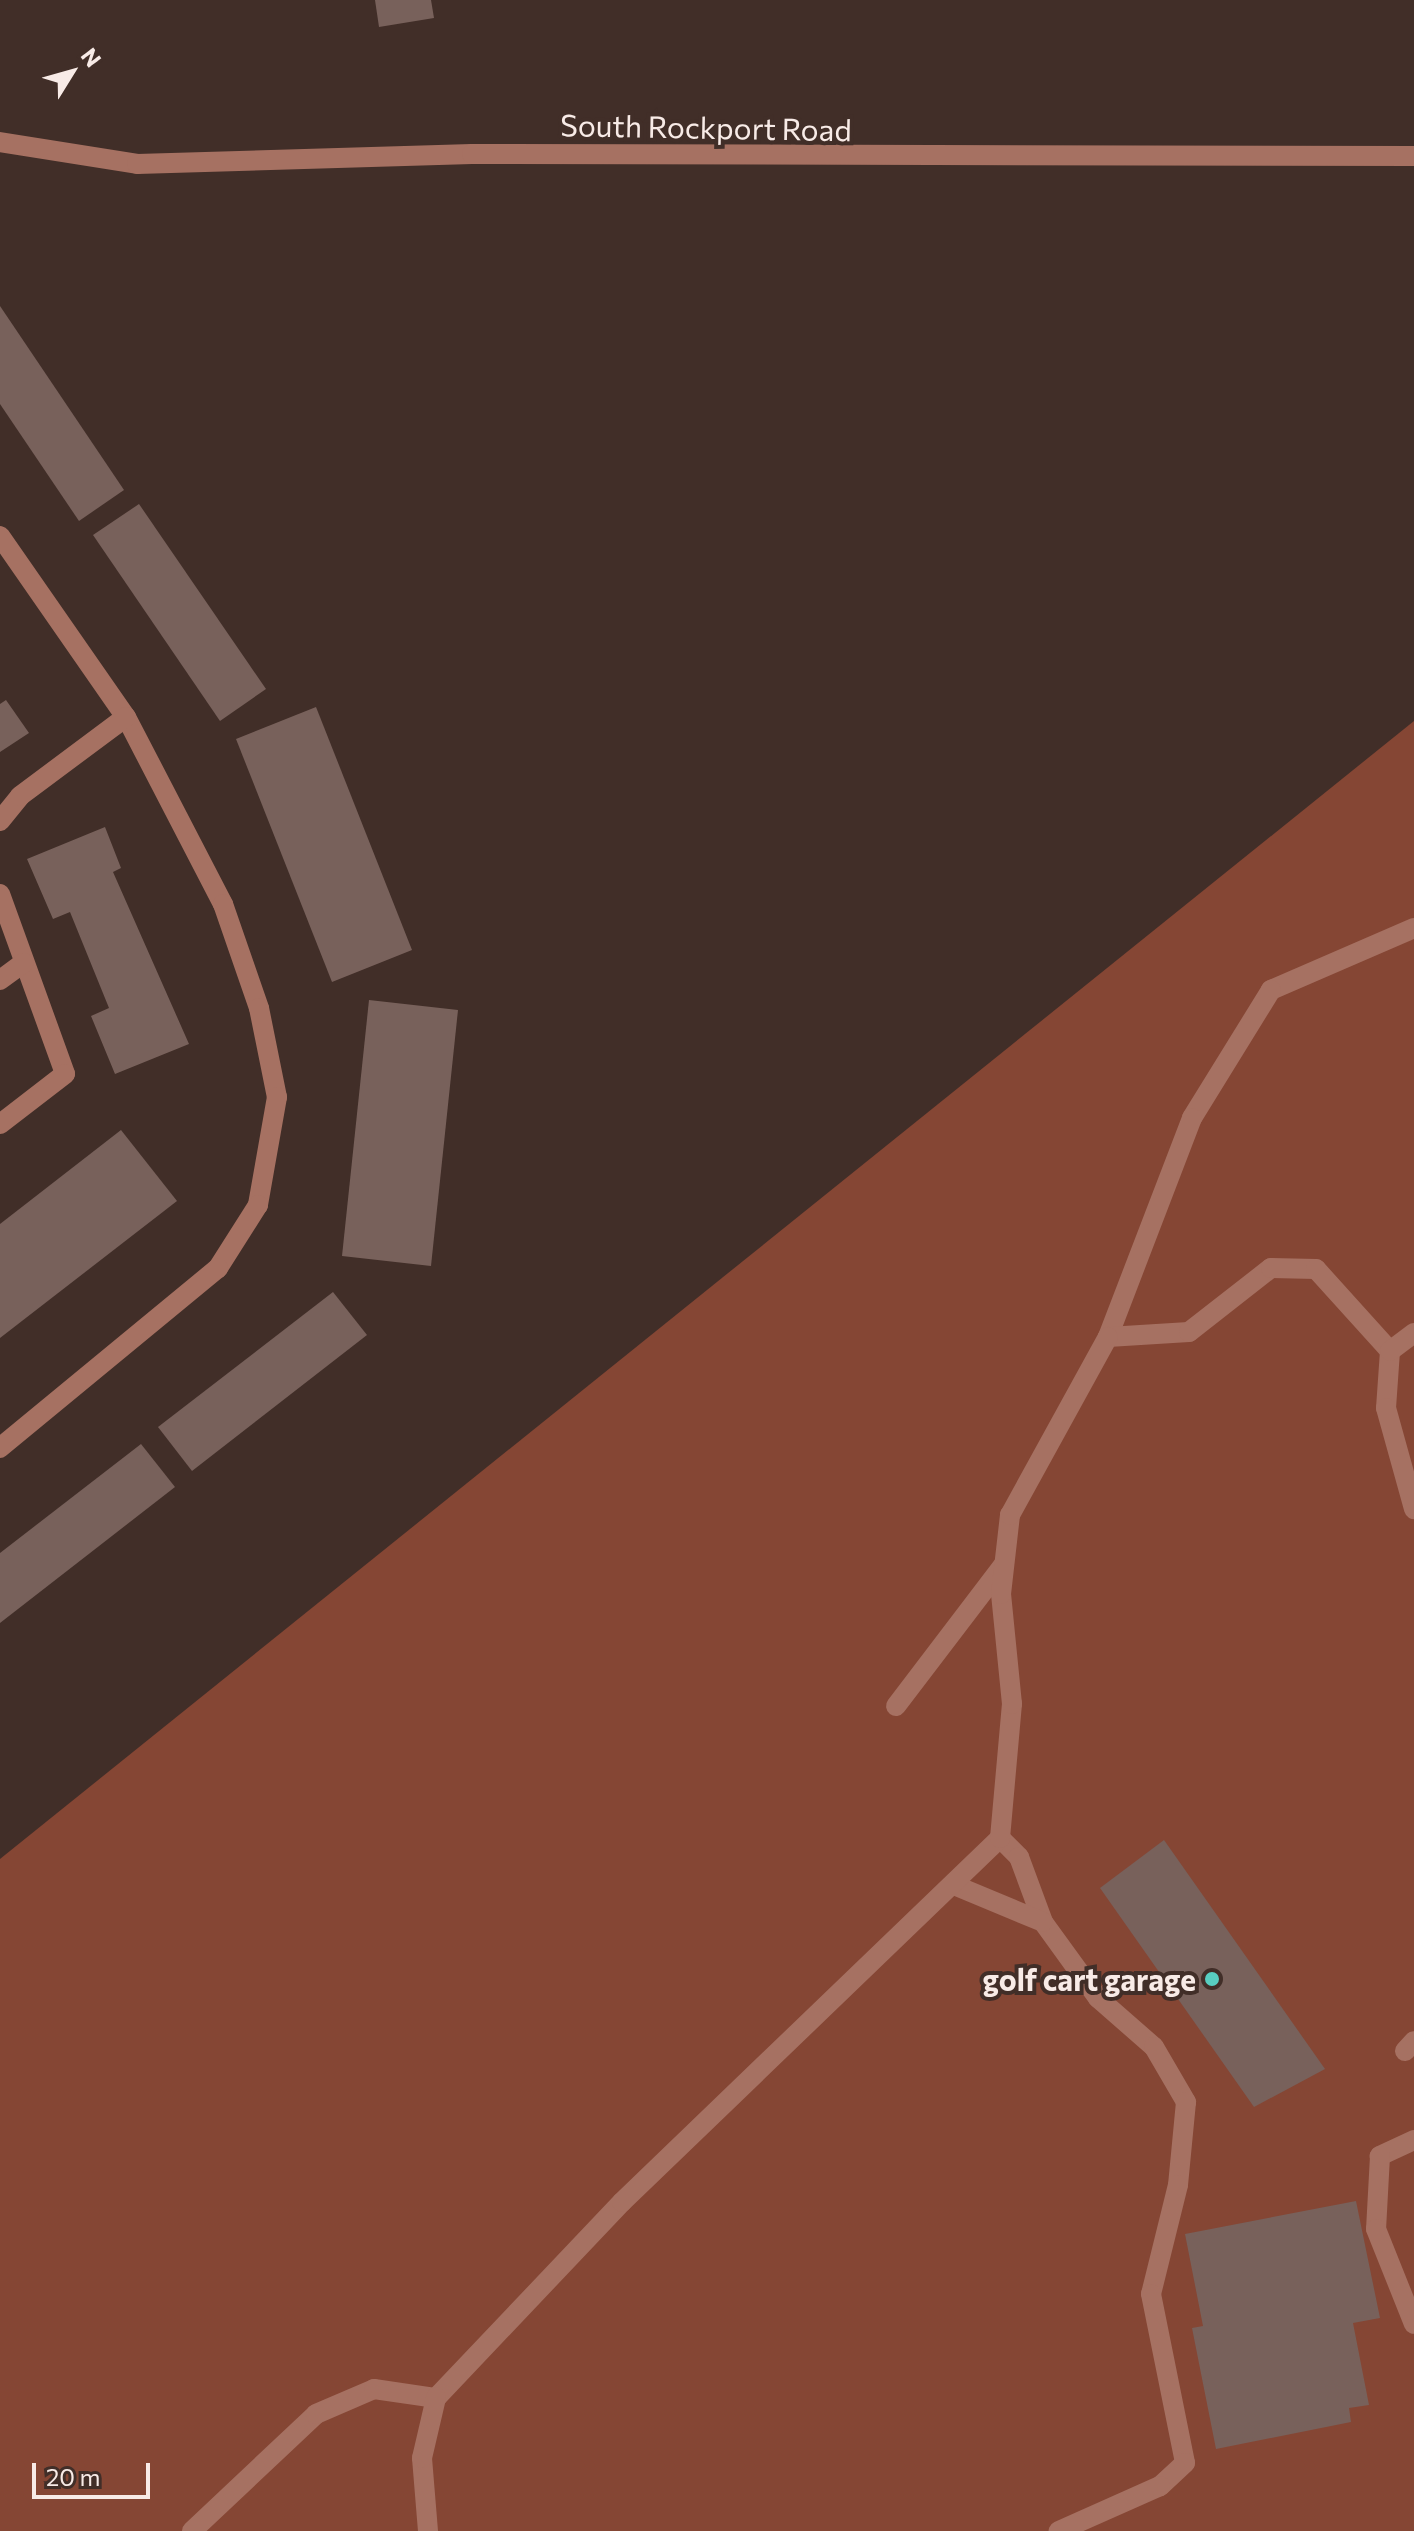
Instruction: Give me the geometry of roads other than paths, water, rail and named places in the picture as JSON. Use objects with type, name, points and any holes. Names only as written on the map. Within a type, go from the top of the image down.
[{"type":"street","name":"South Rockport Road","points":[[0,142],[137,164],[472,154],[1414,156]]},
{"type":"street","points":[[0,536],[126,717],[223,904],[259,1008],[277,1097],[269,1169],[258,1205],[218,1268],[0,1448]]},
{"type":"street","points":[[0,821],[20,796],[126,717]]},
{"type":"street","points":[[0,894],[65,1074],[0,1124]]},
{"type":"street","points":[[428,2531],[422,2458],[436,2398],[622,2202],[1000,1838],[1012,1704],[1004,1564],[1010,1515],[1108,1337],[1192,1118],[1271,990],[1414,928]]},
{"type":"street","points":[[0,980],[23,963]]},
{"type":"street","points":[[1108,1337],[1189,1332],[1271,1268],[1316,1269],[1390,1351],[1386,1408],[1414,1509]]},
{"type":"street","points":[[1390,1351],[1414,1333]]},
{"type":"street","points":[[896,1706],[1004,1564]]},
{"type":"street","points":[[1000,1838],[1019,1857],[1043,1922],[1098,1998],[1154,2047],[1186,2102],[1178,2185],[1151,2294],[1185,2463],[1160,2486],[1059,2531]]},
{"type":"street","points":[[954,1885],[1043,1922]]},
{"type":"street","points":[[1414,2140],[1380,2156],[1376,2229],[1414,2324]]},
{"type":"street","points":[[192,2531],[316,2414],[374,2389],[436,2398]]},
{"type":"place","name":"golf cart garage","points":[[1212,1979]]}]
